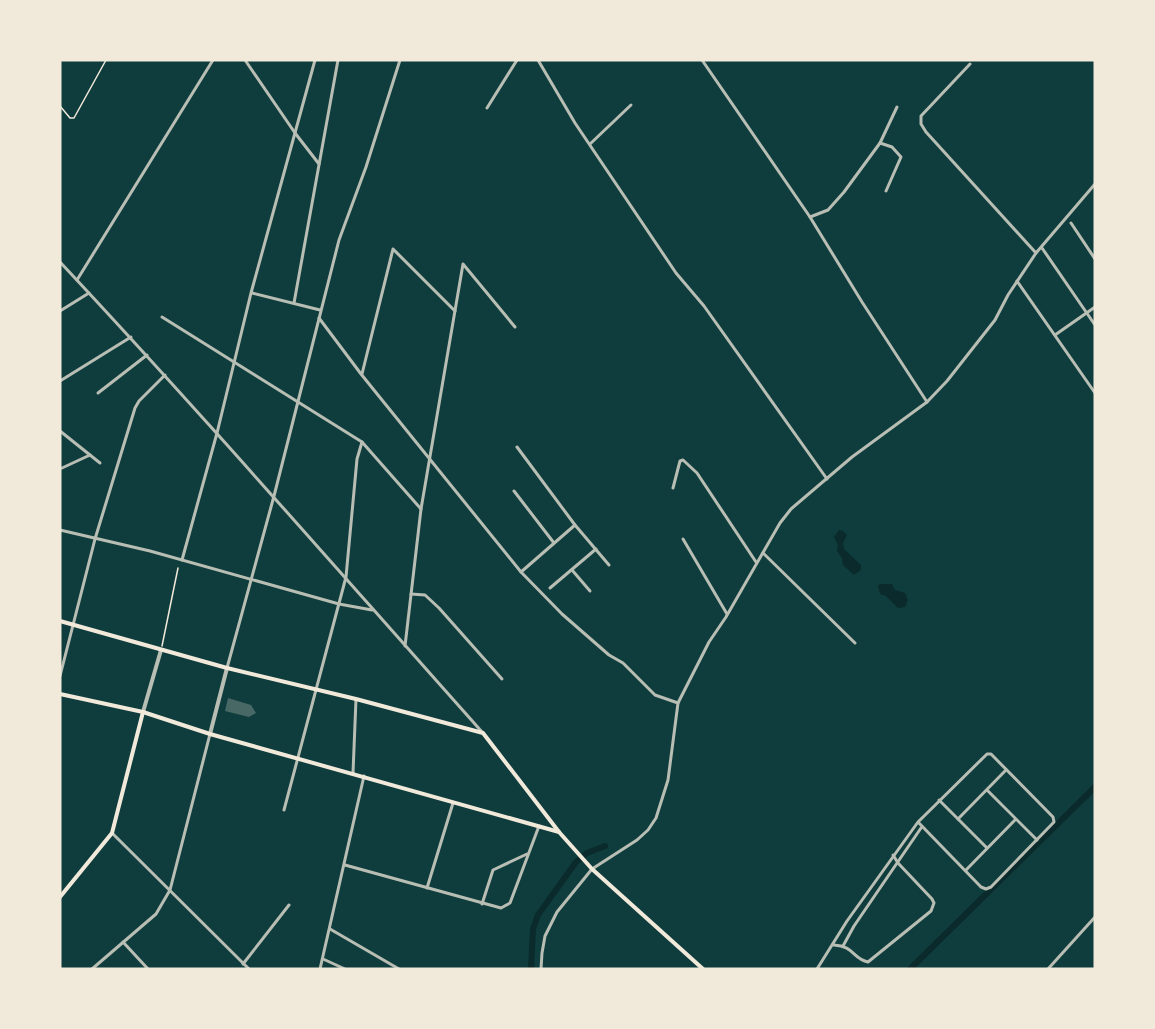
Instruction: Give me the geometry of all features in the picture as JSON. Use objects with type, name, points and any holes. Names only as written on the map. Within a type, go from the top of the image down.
[{"type":"main road","points":[[60,621],[227,668],[483,733],[559,832],[592,869],[703,969]]},
{"type":"main road","points":[[60,694],[143,712],[210,734],[353,772],[559,832]]},
{"type":"main road","points":[[60,897],[112,833],[143,712]]},
{"type":"street","points":[[77,280],[213,60]]},
{"type":"street","points":[[245,60],[319,164]]},
{"type":"street","points":[[182,560],[236,362],[251,293],[315,60]]},
{"type":"street","points":[[294,303],[338,60]]},
{"type":"street","points":[[92,969],[156,914],[170,890],[339,240],[366,167],[400,60]]},
{"type":"street","points":[[487,108],[517,60]]},
{"type":"street","points":[[538,60],[575,123],[676,273],[705,306],[827,479]]},
{"type":"street","points":[[702,60],[810,217],[927,402]]},
{"type":"street","points":[[970,64],[921,116],[921,124],[1036,253]]},
{"type":"street","points":[[590,144],[631,105]]},
{"type":"street","points":[[810,217],[828,210],[844,192],[880,143],[897,107]]},
{"type":"street","points":[[880,143],[892,147],[901,157],[886,192]]},
{"type":"street","points":[[542,969],[542,953],[551,923],[557,912],[592,869],[637,840],[656,818],[668,780],[678,703],[709,642],[728,614],[780,523],[791,509],[852,457],[927,402],[947,381],[995,320],[1036,253],[1095,184]]},
{"type":"street","points":[[1071,223],[1095,259]]},
{"type":"street","points":[[1042,248],[1095,325]]},
{"type":"street","points":[[362,374],[393,249],[455,311]]},
{"type":"street","points":[[60,262],[274,496],[483,733]]},
{"type":"street","points":[[405,646],[421,509],[462,266],[465,265],[515,327]]},
{"type":"street","points":[[1017,281],[1095,393]]},
{"type":"street","points":[[60,311],[89,293]]},
{"type":"street","points":[[251,293],[320,309]]},
{"type":"street","points":[[1055,335],[1095,307]]},
{"type":"street","points":[[162,316],[362,442],[421,509]]},
{"type":"street","points":[[319,318],[521,572],[562,614],[609,655],[623,663],[655,695],[678,703]]},
{"type":"street","points":[[60,381],[131,337]]},
{"type":"street","points":[[98,393],[147,356]]},
{"type":"street","points":[[60,676],[95,539],[135,408],[165,375]]},
{"type":"street","points":[[60,430],[100,463]]},
{"type":"street","points":[[284,810],[346,577],[357,459],[362,442]]},
{"type":"street","points":[[517,447],[575,525],[609,565]]},
{"type":"street","points":[[62,468],[90,455]]},
{"type":"street","points":[[673,488],[680,461],[684,460],[697,473],[756,562]]},
{"type":"street","points":[[514,491],[554,543]]},
{"type":"street","points":[[521,572],[575,525]]},
{"type":"street","points":[[60,530],[182,560],[339,604],[373,610]]},
{"type":"street","points":[[683,539],[728,614]]},
{"type":"street","points":[[550,588],[596,549]]},
{"type":"street","points":[[763,553],[855,643]]},
{"type":"street","points":[[572,570],[590,591]]},
{"type":"street","points":[[411,594],[425,595],[439,608],[502,679]]},
{"type":"street","points":[[143,712],[161,650]]},
{"type":"street","points":[[353,772],[356,699]]},
{"type":"street","points":[[817,969],[847,921],[918,822],[987,754],[991,754],[1053,817],[1053,824],[991,887],[986,889],[981,887],[921,828],[918,822]]},
{"type":"street","points":[[958,819],[1006,771]]},
{"type":"street","points":[[320,969],[364,776]]},
{"type":"street","points":[[987,790],[1037,840]]},
{"type":"street","points":[[939,800],[987,848]]},
{"type":"street","points":[[426,889],[453,801]]},
{"type":"street","points":[[966,870],[1015,820]]},
{"type":"street","points":[[345,865],[501,908],[510,903],[539,826]]},
{"type":"street","points":[[843,946],[854,926],[921,828]]},
{"type":"street","points":[[112,833],[249,969]]},
{"type":"street","points":[[482,904],[493,870],[529,853]]},
{"type":"street","points":[[833,945],[849,948],[858,958],[868,962],[931,911],[934,903],[932,899],[893,855]]},
{"type":"street","points":[[243,964],[289,905]]},
{"type":"street","points":[[1048,969],[1095,917]]},
{"type":"street","points":[[330,929],[399,969]]},
{"type":"street","points":[[123,942],[148,969]]},
{"type":"street","points":[[323,959],[345,969]]},
{"type":"path","points":[[60,106],[70,118],[74,118],[106,60]]},
{"type":"path","points":[[161,650],[178,568]]},
{"type":"water","points":[[839,530],[847,535],[843,543],[844,549],[861,565],[861,570],[854,575],[843,565],[842,558],[837,551],[838,545],[834,537]]},
{"type":"water","points":[[892,584],[895,590],[905,593],[908,600],[905,607],[898,608],[886,596],[880,594],[878,586]]},
{"type":"building","points":[[228,698],[251,705],[256,713],[249,717],[225,711]]},
{"type":"waterway","points":[[910,969],[1095,787]]},
{"type":"waterway","points":[[531,969],[533,929],[538,915],[576,862],[587,853],[605,846]]}]
